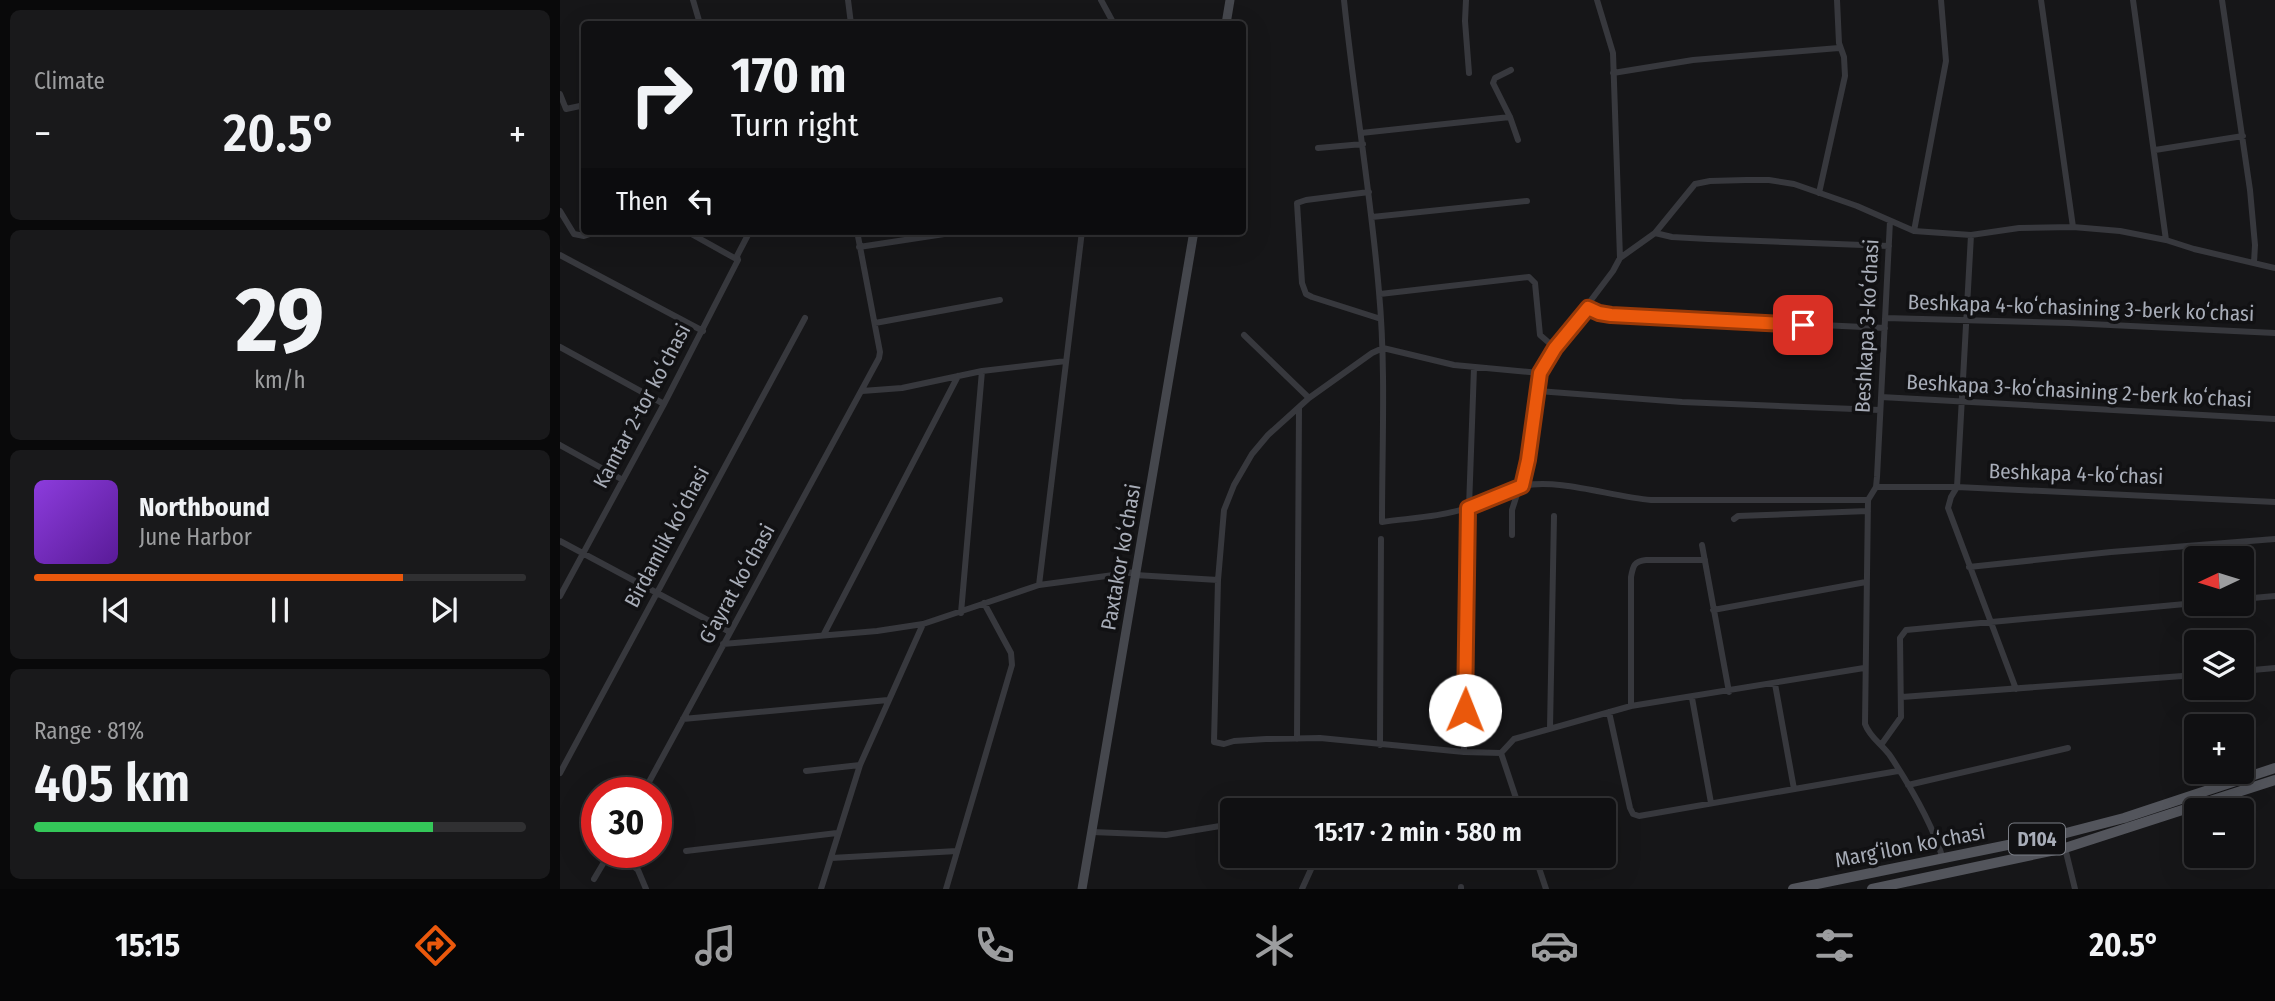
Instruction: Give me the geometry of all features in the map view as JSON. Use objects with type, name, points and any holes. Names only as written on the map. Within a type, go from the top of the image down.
[{"type":"main road","points":[[1226,21],[1230,0]]},
{"type":"main road","name":"Paxtakor koʻchasi","points":[[1082,889],[1193,235]]},
{"type":"main road","name":"Margʻilon koʻchasi","points":[[1795,889],[2066,833],[2124,818],[2275,768]]},
{"type":"main road","name":"Margʻilon koʻchasi","points":[[1872,889],[2064,848],[2275,780]]},
{"type":"street","points":[[693,0],[699,21]]},
{"type":"street","points":[[848,0],[851,21]]},
{"type":"street","points":[[1101,0],[1112,21]]},
{"type":"street","points":[[1344,0],[1380,294],[1382,522],[1453,512],[1522,486],[1568,486],[1630,499],[1651,500],[1868,500],[1865,723],[1871,737],[1881,745],[1908,785],[1934,831],[1943,859]]},
{"type":"street","points":[[1466,0],[1469,73]]},
{"type":"street","points":[[1597,0],[1613,53],[1619,258]]},
{"type":"street","points":[[1819,193],[1845,76],[1844,57],[1839,48],[1837,0]]},
{"type":"street","points":[[1914,231],[1946,61],[1941,0]]},
{"type":"street","points":[[2041,0],[2073,227]]},
{"type":"street","points":[[2133,0],[2166,240]]},
{"type":"street","points":[[2222,0],[2243,136],[2255,245],[2254,263]]},
{"type":"street","points":[[1613,73],[1693,60],[1839,48]]},
{"type":"street","points":[[1511,69],[1495,78],[1493,83],[1510,117],[1518,141]]},
{"type":"street","points":[[560,94],[566,109],[580,106]]},
{"type":"street","points":[[1362,133],[1510,117]]},
{"type":"street","points":[[2155,150],[2243,136]]},
{"type":"street","points":[[1318,148],[1363,144]]},
{"type":"street","name":"Beshkapa 3-koʻchasi","points":[[1512,534],[1512,510],[1522,486],[1528,460],[1540,373],[1555,348],[1588,308],[1619,258],[1655,233],[1690,188],[1701,181],[1769,180],[1794,184],[1891,221],[1876,487],[1868,500]]},
{"type":"street","points":[[1369,192],[1297,203],[1302,283],[1306,294],[1312,297],[1381,319]]},
{"type":"street","points":[[1372,217],[1527,201]]},
{"type":"street","points":[[560,211],[574,234],[587,235]]},
{"type":"street","points":[[1891,221],[1914,231],[1970,235],[2019,228],[2073,227],[2120,231],[2275,268]]},
{"type":"street","points":[[1655,233],[1684,237],[1889,246]]},
{"type":"street","points":[[693,235],[738,260]]},
{"type":"street","name":"Kamtar 2-tor koʻchasi","points":[[560,596],[703,331],[748,235]]},
{"type":"street","name":"Gʻayrat koʻchasi","points":[[652,777],[862,391],[880,352],[858,235]]},
{"type":"street","points":[[859,247],[938,235]]},
{"type":"street","points":[[1040,585],[1082,235]]},
{"type":"street","points":[[1970,235],[1957,487],[1951,497],[1949,514],[2016,689]]},
{"type":"street","points":[[560,255],[703,331]]},
{"type":"street","points":[[1380,294],[1529,277],[1535,283],[1540,335],[1555,348]]},
{"type":"street","points":[[875,323],[1000,300]]},
{"type":"street","points":[[1588,308],[1611,315],[1885,328]]},
{"type":"street","name":"Birdamlik koʻchasi","points":[[560,773],[805,318]]},
{"type":"street","name":"Beshkapa 4-koʻchasining 3-berk koʻchasi","points":[[1885,318],[2275,333]]},
{"type":"street","points":[[1244,335],[1309,398]]},
{"type":"street","points":[[560,347],[664,404]]},
{"type":"street","points":[[1502,753],[1464,752],[1320,738],[1234,741],[1221,744],[1214,742],[1212,738],[1221,522],[1234,485],[1252,454],[1268,435],[1309,398],[1382,348],[1474,368],[1540,373]]},
{"type":"street","points":[[862,391],[902,388],[982,371],[1066,361]]},
{"type":"street","points":[[1464,752],[1468,508],[1474,368]]},
{"type":"street","points":[[961,612],[982,371]]},
{"type":"street","points":[[824,634],[958,376]]},
{"type":"street","points":[[1538,391],[1682,402],[1880,410]]},
{"type":"street","name":"Beshkapa 3-koʻchasining 2-berk koʻchasi","points":[[1881,397],[2275,419]]},
{"type":"street","points":[[1297,739],[1298,408]]},
{"type":"street","points":[[560,445],[623,480]]},
{"type":"street","name":"Beshkapa 4-koʻchasi","points":[[1876,487],[1957,487],[2275,502]]},
{"type":"street","points":[[1734,519],[1738,516],[1868,511]]},
{"type":"street","points":[[1550,728],[1554,516]]},
{"type":"street","points":[[1380,745],[1381,539]]},
{"type":"street","points":[[1969,567],[2275,539]]},
{"type":"street","points":[[560,541],[730,632]]},
{"type":"street","points":[[1702,545],[1729,692]]},
{"type":"street","points":[[1631,706],[1631,577],[1634,564],[1646,560],[1705,560]]},
{"type":"street","points":[[723,643],[877,631],[923,624],[1040,585],[1136,574],[1218,580]]},
{"type":"street","points":[[1713,610],[1867,582]]},
{"type":"street","points":[[2254,598],[2275,596]]},
{"type":"street","points":[[946,889],[1012,665],[1011,653],[984,603]]},
{"type":"street","points":[[1881,745],[1902,718],[1900,638],[1903,632],[1916,628],[2184,604]]},
{"type":"street","points":[[821,889],[860,765],[923,624]]},
{"type":"street","points":[[1502,753],[1514,739],[1631,706],[1864,668]]},
{"type":"street","points":[[2254,670],[2275,668]]},
{"type":"street","points":[[1902,697],[2184,676]]},
{"type":"street","points":[[1775,684],[1794,789]]},
{"type":"street","points":[[1692,698],[1711,803]]},
{"type":"street","points":[[684,719],[888,700]]},
{"type":"street","points":[[1609,712],[1630,808],[1633,814],[1639,816],[1898,771]]},
{"type":"street","points":[[1908,785],[2068,748]]},
{"type":"street","points":[[1502,753],[1516,798]]},
{"type":"street","points":[[806,771],[860,765]]},
{"type":"street","points":[[1092,832],[1166,835],[1220,826]]},
{"type":"street","points":[[686,851],[837,833]]},
{"type":"street","points":[[2064,848],[2075,889]]},
{"type":"street","points":[[831,858],[957,851]]},
{"type":"street","points":[[594,879],[601,868]]},
{"type":"street","points":[[636,868],[646,889]]},
{"type":"street","points":[[1302,889],[1312,868]]},
{"type":"street","points":[[1539,868],[1546,889]]},
{"type":"route","points":[[1465,710],[1468,508],[1522,486],[1535,420],[1540,373],[1555,348],[1588,308],[1611,315],[1803,325]]}]
